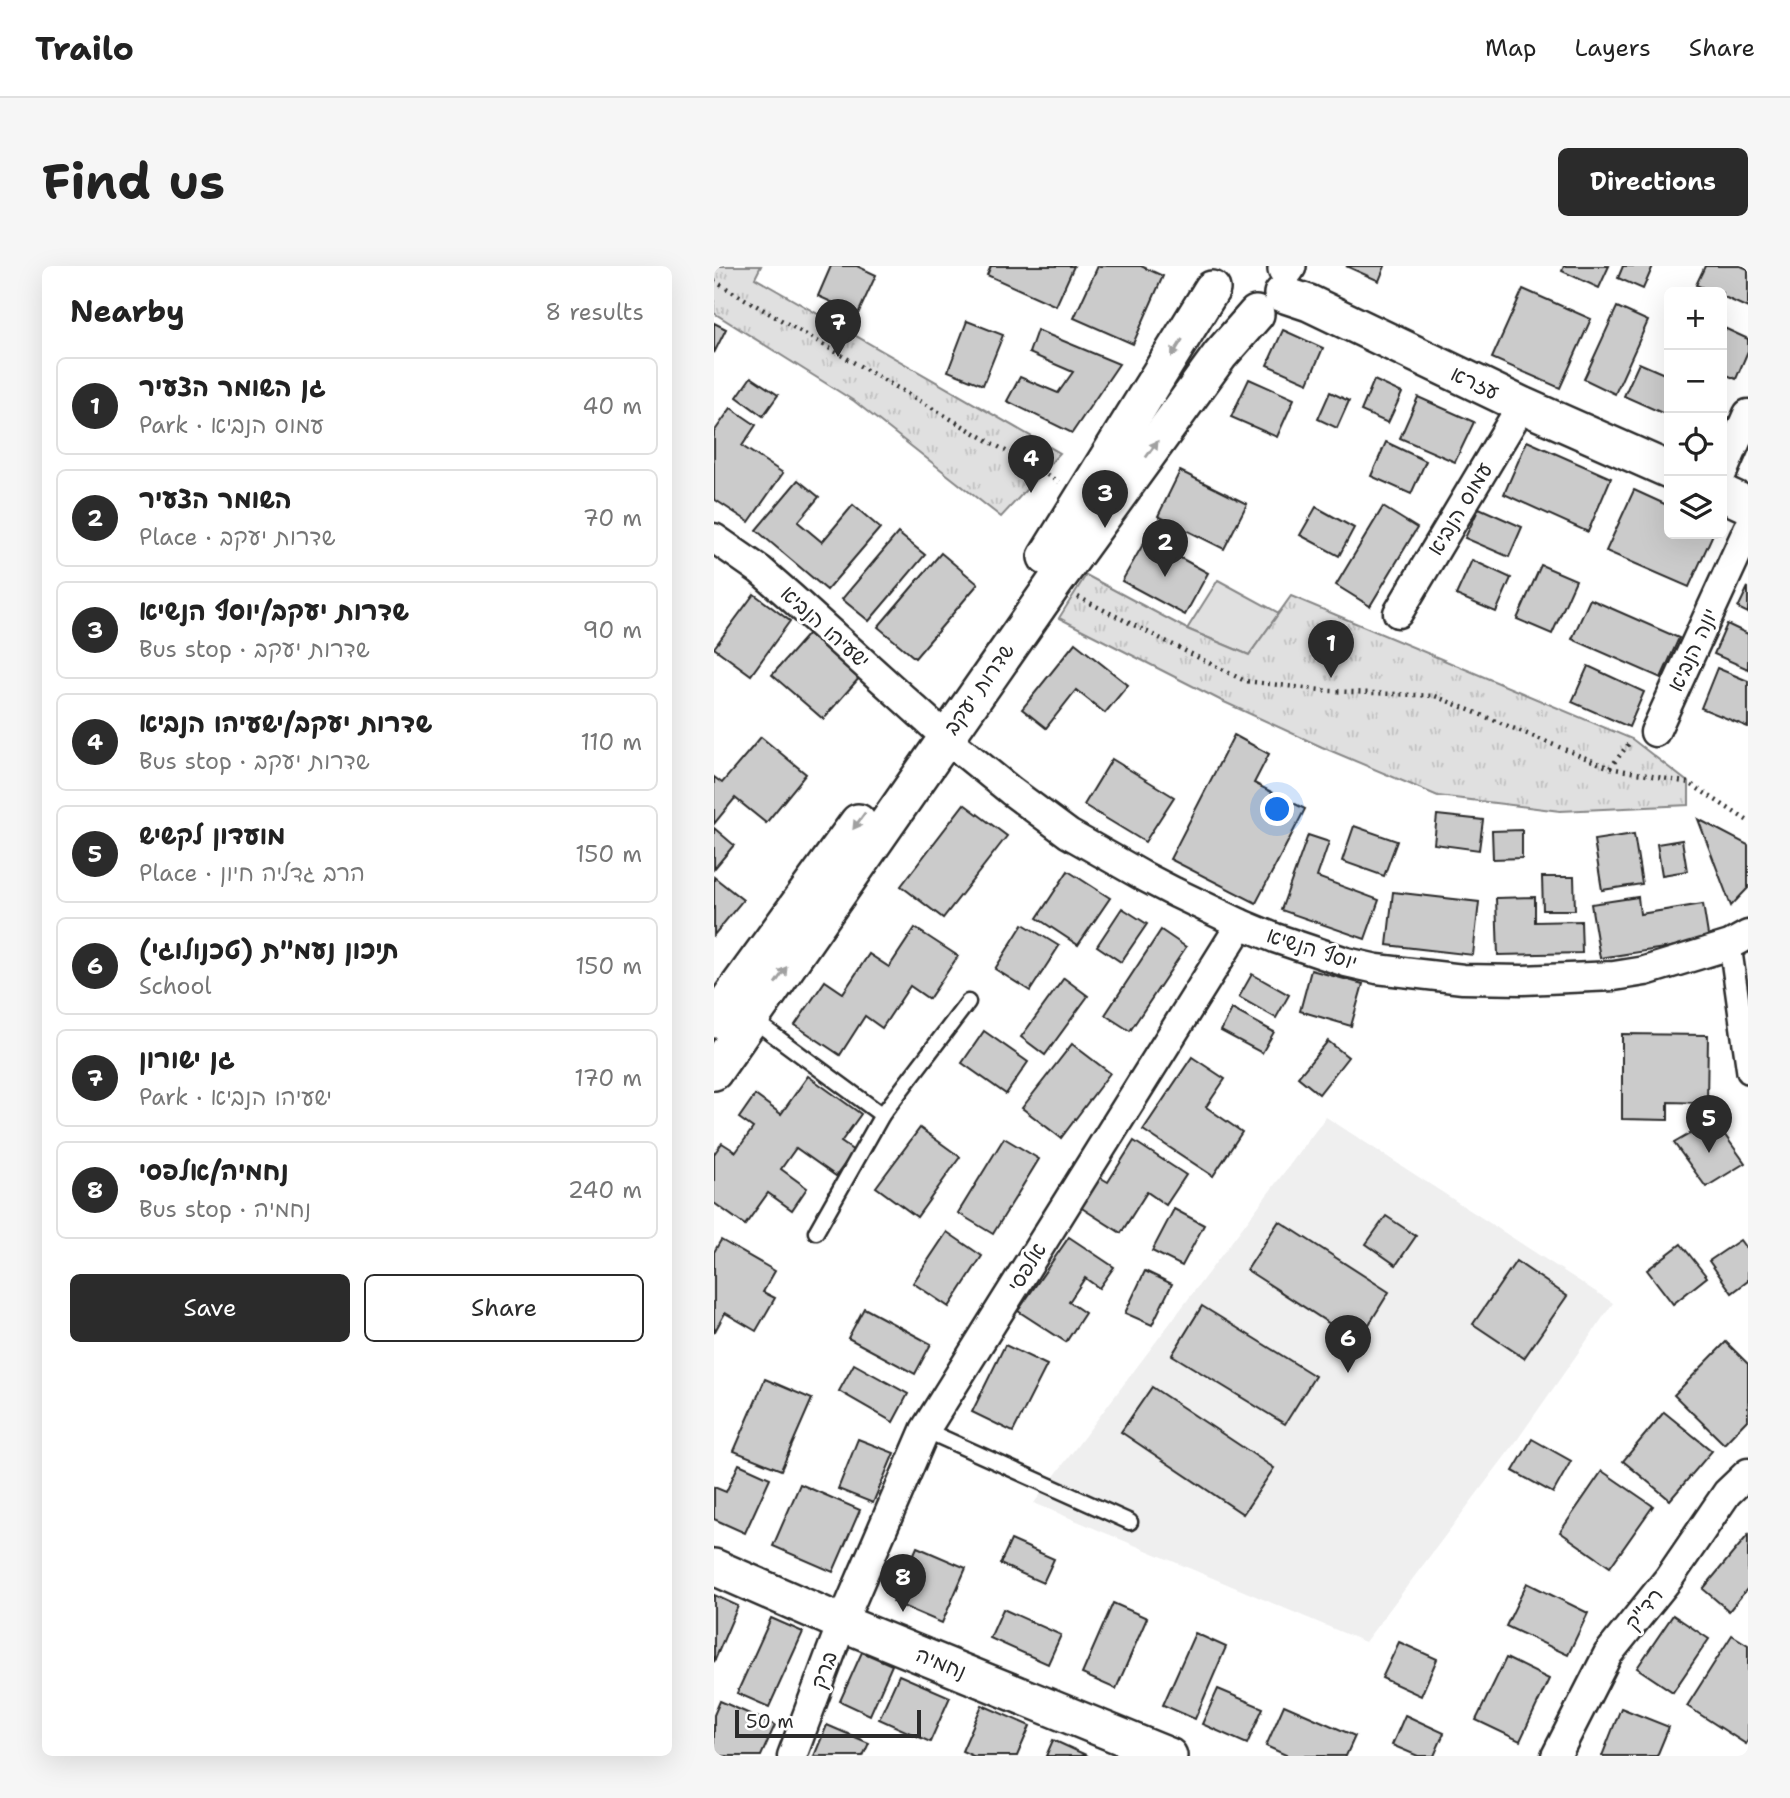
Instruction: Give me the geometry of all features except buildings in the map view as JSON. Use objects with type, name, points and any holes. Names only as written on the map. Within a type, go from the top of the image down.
[{"type":"street","name":"עזרא","points":[[1210,272],[1217,299],[1224,307],[1234,312],[1279,282],[1308,303],[1522,405],[1664,468]]},
{"type":"street","name":"שדרות יעקב","points":[[938,729],[1084,497],[1210,272]]},
{"type":"street","name":"שדרות יעקב","points":[[714,1072],[727,1007],[938,729],[1053,584],[1220,355],[1279,282]]},
{"type":"street","name":"עמוס הנביא","points":[[1398,612],[1522,405]]},
{"type":"street","points":[[1727,461],[1748,414]]},
{"type":"street","points":[[1727,496],[1748,505]]},
{"type":"street","name":"יונה הנביא","points":[[1655,732],[1748,529]]},
{"type":"street","name":"ישעיהו הנביא","points":[[714,538],[760,570],[938,729]]},
{"type":"street","name":"יוסף הנשיא","points":[[938,729],[1011,791],[1069,834],[1143,876],[1241,924],[1346,962],[1377,969],[1463,979],[1523,980],[1614,976],[1645,971],[1739,940]]},
{"type":"street","name":"אלפסי","points":[[842,1623],[925,1430],[1241,924]]},
{"type":"street","points":[[1739,940],[1748,1072]]},
{"type":"street","name":"רד\"ק","points":[[1556,1756],[1608,1654],[1669,1578],[1727,1493],[1748,1473]]},
{"type":"street","name":"נחמיה","points":[[714,1567],[842,1623],[1169,1756]]},
{"type":"street","name":"ברק","points":[[792,1756],[842,1623]]},
{"type":"lane","points":[[816,1232],[882,1115],[968,1002]]},
{"type":"lane","points":[[727,1007],[882,1115]]},
{"type":"lane","points":[[925,1430],[1130,1522]]},
{"type":"path","points":[[714,281],[1084,497]]},
{"type":"path","points":[[1053,584],[1245,681],[1330,691],[1435,696],[1610,768],[1689,783],[1748,821]]},
{"type":"path","points":[[1610,768],[1632,739],[1655,732]]},
{"type":"shaded area","points":[[1326,1117],[1613,1303],[1515,1443],[1365,1642],[1034,1503]]},
{"type":"green space","points":[[714,266],[761,266],[755,278],[1060,453],[1001,517],[854,401],[714,313]]},
{"type":"green space","points":[[1086,575],[1187,629],[1249,655],[1291,596],[1632,739],[1689,783],[1689,805],[1560,811],[1438,796],[1222,701],[1059,618]]},
{"type":"green space","points":[[1218,580],[1279,613],[1249,655],[1187,629]]},
{"type":"place","name":"גן ישורון","points":[[838,357]]},
{"type":"place","name":"שדרות יעקב/ישעיהו הנביא","points":[[1031,493]]},
{"type":"place","name":"שדרות יעקב/יוסף הנשיא","points":[[1105,528]]},
{"type":"place","name":"השומר הצעיר","points":[[1165,577]]},
{"type":"place","name":"גן השומר הצעיר","points":[[1331,678]]},
{"type":"place","name":"מועדון לקשיש","points":[[1709,1153]]},
{"type":"place","name":"תיכון נעמ\"ת (טכנולוגי)","points":[[1348,1373]]},
{"type":"place","name":"נחמיה/אלפסי","points":[[903,1612]]}]
